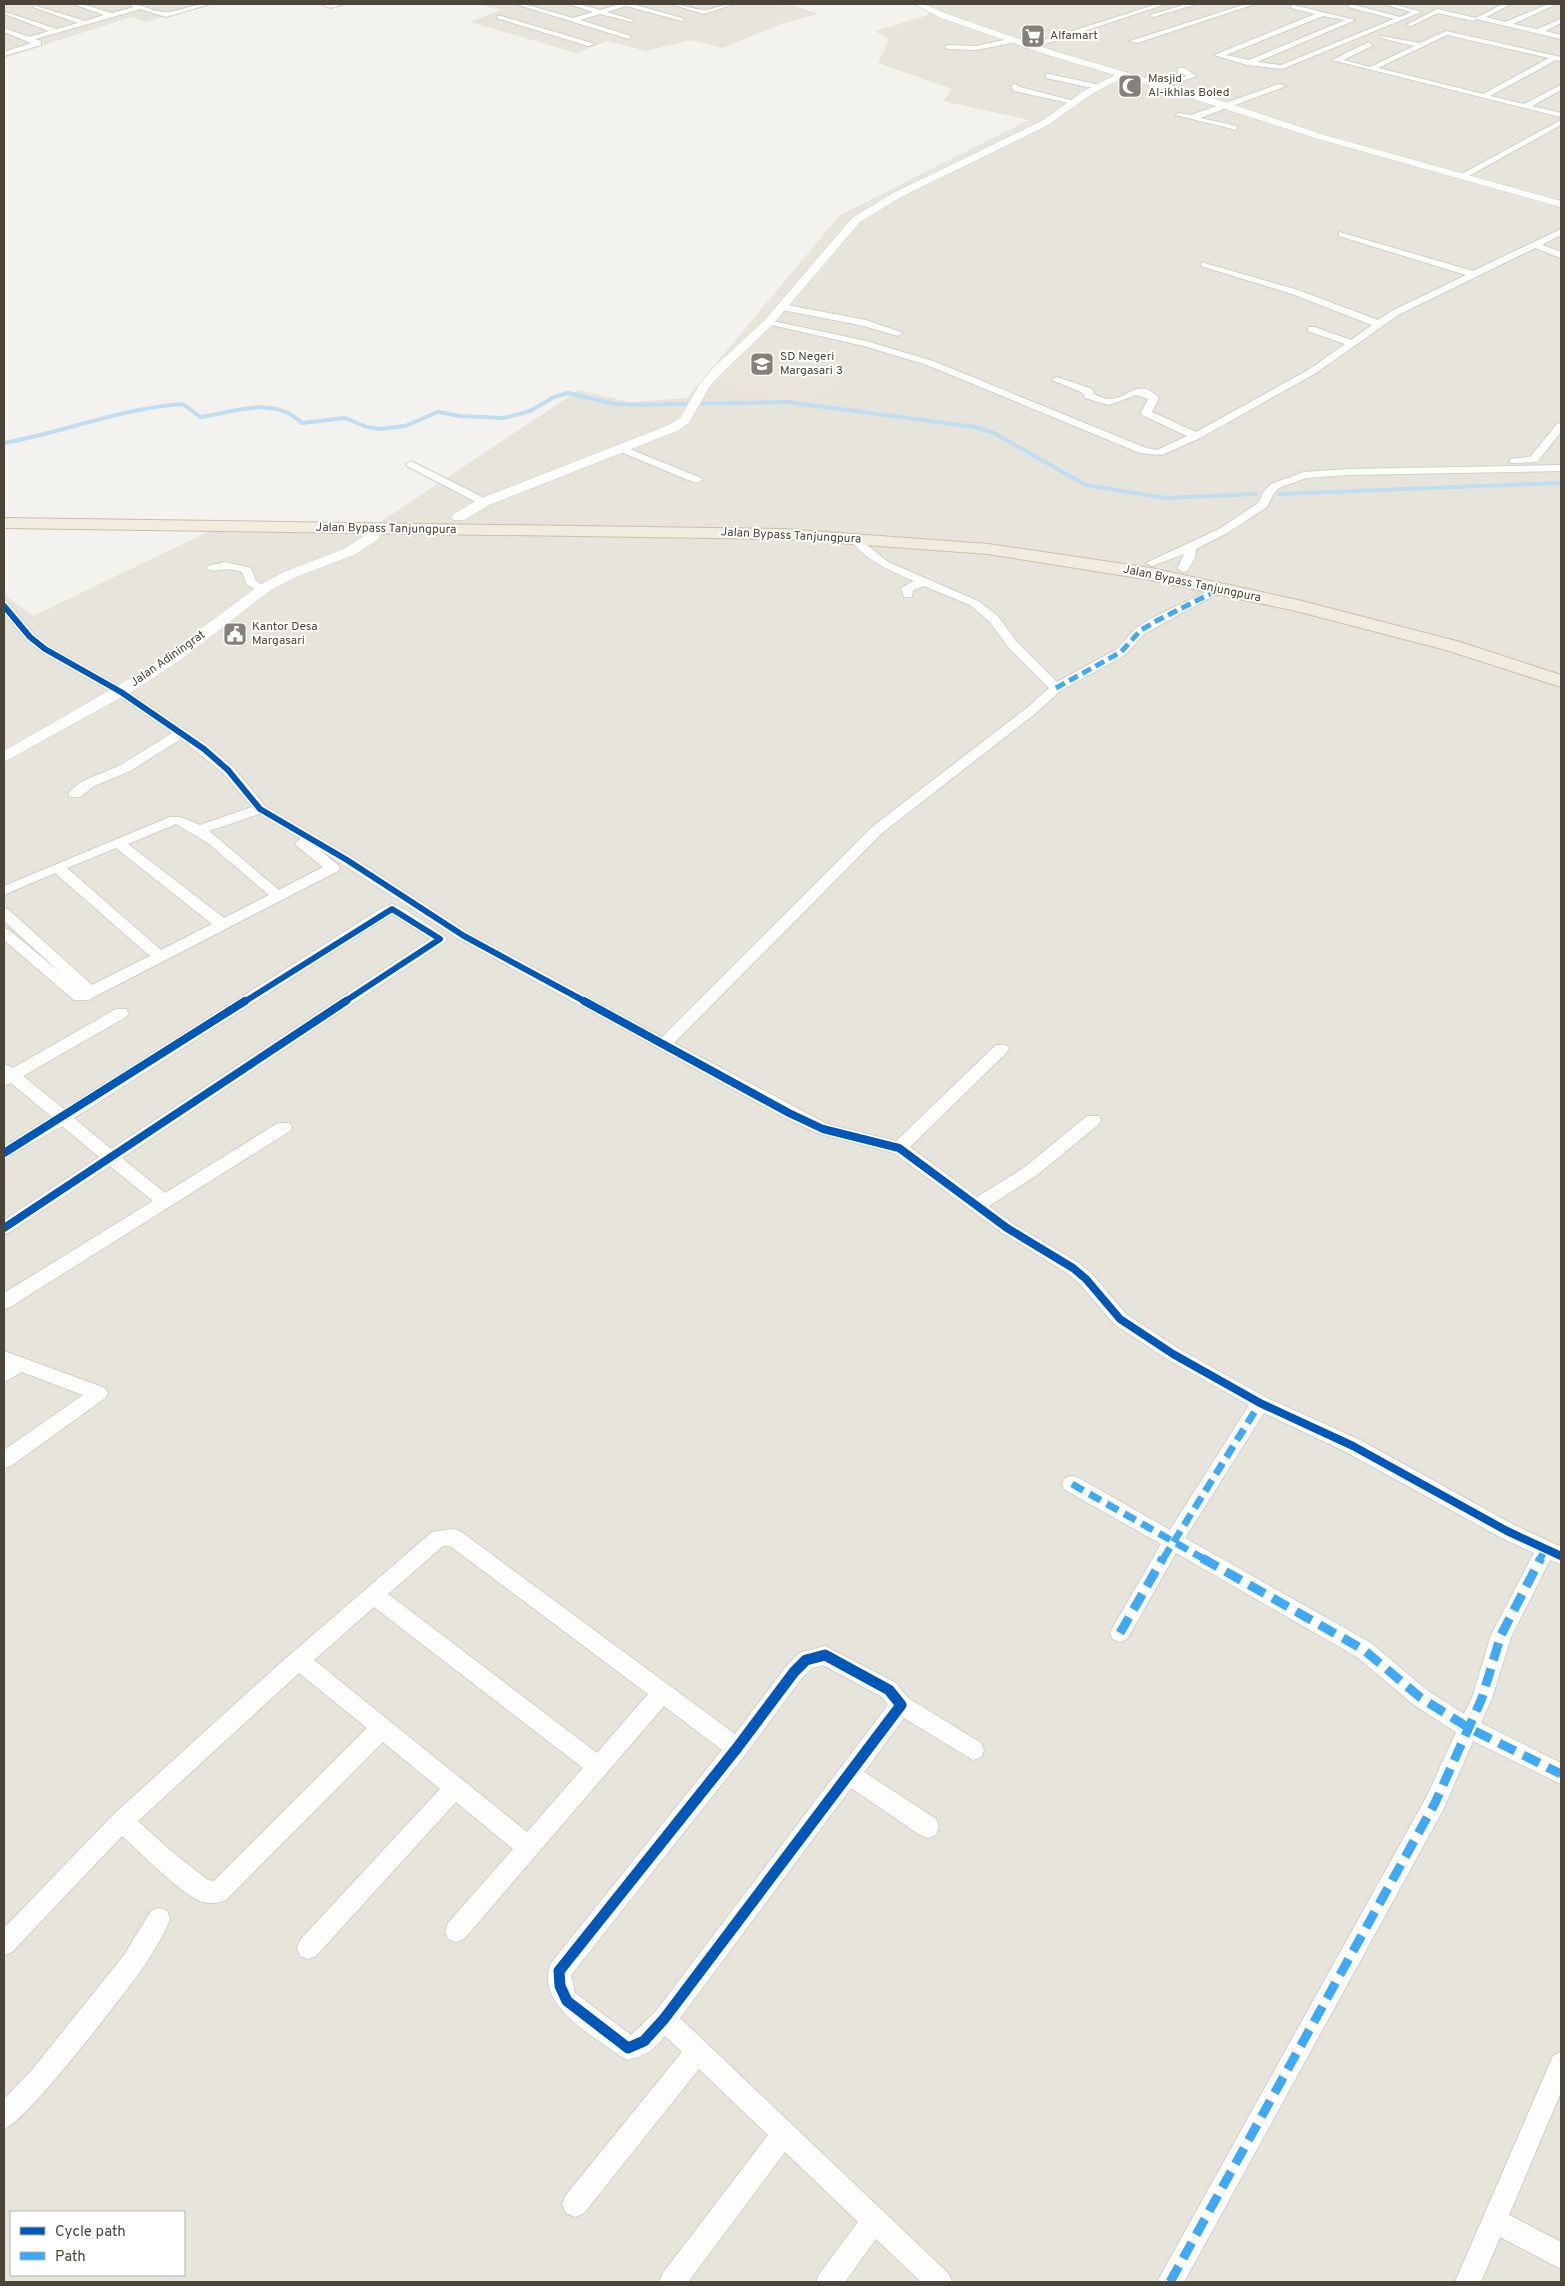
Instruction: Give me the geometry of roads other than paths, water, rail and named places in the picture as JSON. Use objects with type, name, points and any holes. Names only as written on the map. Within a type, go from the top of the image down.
[{"type":"highway","name":"Jalan Bypass Tanjungpura","points":[[4,512],[458,517],[790,525],[996,541],[1152,563],[1306,597],[1432,629],[1561,668]]},
{"type":"highway","name":"Jalan Bypass Tanjungpura","points":[[4,523],[785,534],[988,549],[1151,574],[1298,606],[1453,646],[1561,681]]},
{"type":"street","points":[[76,4],[113,16]]},
{"type":"street","points":[[130,4],[166,15],[207,4]]},
{"type":"street","points":[[185,4],[195,7]]},
{"type":"street","points":[[323,4],[333,6],[341,4]]},
{"type":"street","points":[[518,4],[629,37]]},
{"type":"street","points":[[572,4],[631,21]]},
{"type":"street","points":[[543,30],[626,4],[682,20]]},
{"type":"street","points":[[674,4],[704,12],[731,4]]},
{"type":"street","points":[[697,10],[716,4]]},
{"type":"street","points":[[918,4],[944,16],[1030,46],[1225,105],[1325,138],[1561,204]]},
{"type":"street","points":[[1030,46],[1163,4]]},
{"type":"street","points":[[1085,30],[1104,32],[1194,4]]},
{"type":"street","points":[[1134,41],[1252,4]]},
{"type":"street","points":[[1301,4],[1290,6],[1384,26]]},
{"type":"street","points":[[1386,4],[1418,12],[1402,19],[1282,67],[1247,62],[1218,54],[1353,5],[1402,19]]},
{"type":"street","points":[[1508,4],[1479,17],[1561,37]]},
{"type":"street","points":[[1506,24],[1554,4]]},
{"type":"street","points":[[5,13],[38,5],[85,24]]},
{"type":"street","points":[[29,39],[141,8]]},
{"type":"street","points":[[1371,68],[1473,19],[1437,11],[1403,28]]},
{"type":"street","points":[[5,13],[56,31]]},
{"type":"street","points":[[499,17],[591,44]]},
{"type":"street","points":[[1247,62],[1354,20]]},
{"type":"street","points":[[1537,32],[1561,21]]},
{"type":"street","points":[[4,30],[38,43],[6,52]]},
{"type":"street","points":[[1431,40],[1394,32],[1336,60],[1561,115]]},
{"type":"street","points":[[1446,33],[1558,59]]},
{"type":"street","points":[[1383,37],[1420,45]]},
{"type":"street","points":[[948,47],[976,48],[1013,40]]},
{"type":"street","points":[[1215,63],[1230,58]]},
{"type":"street","points":[[1484,96],[1558,59]]},
{"type":"street","points":[[1163,86],[1193,76],[1181,70]]},
{"type":"street","points":[[458,517],[484,502],[673,428],[685,420],[699,395],[716,372],[768,323],[836,241],[856,220],[897,195],[1045,123],[1097,87],[1123,74]]},
{"type":"street","points":[[1049,76],[1097,87]]},
{"type":"street","points":[[1015,86],[1017,89],[1074,102]]},
{"type":"street","points":[[1191,118],[1282,86]]},
{"type":"street","points":[[1525,106],[1561,86]]},
{"type":"street","points":[[1179,115],[1234,128]]},
{"type":"street","points":[[1468,178],[1561,122]]},
{"type":"street","points":[[1468,178],[1561,129]]},
{"type":"street","points":[[768,323],[866,344],[930,363],[1149,453],[1158,453],[1196,436],[1313,371],[1395,313],[1561,232]]},
{"type":"street","points":[[1342,234],[1472,274]]},
{"type":"street","points":[[1534,245],[1561,254]]},
{"type":"street","points":[[1204,264],[1294,292],[1378,324]]},
{"type":"street","points":[[781,307],[866,323],[898,333]]},
{"type":"street","points":[[1311,330],[1352,343]]},
{"type":"street","points":[[1057,380],[1088,391],[1089,396],[1109,402],[1133,391],[1152,396],[1154,398],[1146,412],[1147,415],[1196,436]]},
{"type":"street","points":[[1501,462],[1533,460],[1561,426]]},
{"type":"street","points":[[620,448],[697,480]]},
{"type":"street","points":[[412,464],[484,502]]},
{"type":"street","points":[[1152,563],[1190,547],[1258,510],[1263,505],[1269,491],[1275,486],[1304,475],[1348,472],[1561,468]]},
{"type":"street","name":"Jalan Adiningrat","points":[[4,757],[121,692],[175,658],[263,590],[296,572],[356,549],[375,537],[379,528]]},
{"type":"street","points":[[856,539],[869,554],[884,564],[926,580],[974,603],[993,618],[1013,645],[1056,688]]},
{"type":"street","points":[[1183,570],[1189,558],[1190,547]]},
{"type":"street","points":[[212,568],[222,565],[239,566],[247,570],[251,583],[263,590]]},
{"type":"street","points":[[908,596],[907,588],[926,580]]},
{"type":"street","points":[[664,1044],[877,830],[1032,710],[1056,688],[1120,652],[1140,632],[1156,621],[1220,589]]},
{"type":"street","points":[[4,606],[30,637],[45,650],[121,692],[204,749],[228,770],[257,809],[333,868],[91,992],[79,996],[4,933]]},
{"type":"street","points":[[75,794],[89,783],[125,768],[181,733]]},
{"type":"street","points":[[199,830],[257,809],[347,860],[464,936],[718,1075],[812,1124],[850,1137],[899,1148],[1007,1228],[1073,1268],[1086,1279],[1120,1319],[1173,1354],[1260,1403],[1353,1446],[1553,1553],[1502,1635],[1482,1698],[1435,1803],[1170,2282]]},
{"type":"street","points":[[4,891],[168,821],[184,821],[199,830],[279,897]]},
{"type":"street","points":[[118,843],[223,925]]},
{"type":"street","points":[[57,867],[160,957]]},
{"type":"street","points":[[4,1153],[62,1118],[387,910],[392,909],[399,912],[440,939],[4,1228]]},
{"type":"street","points":[[4,913],[91,992]]},
{"type":"street","points":[[121,1013],[6,1075],[112,1157],[164,1201]]},
{"type":"street","points":[[899,1148],[1001,1049]]},
{"type":"street","points":[[976,1206],[1031,1172],[1093,1120]]},
{"type":"street","points":[[4,1302],[284,1127]]},
{"type":"street","points":[[4,1375],[12,1362],[99,1393],[4,1460]]},
{"type":"street","points":[[1120,1633],[1173,1541],[1260,1403]]},
{"type":"street","points":[[1072,1484],[1364,1650],[1421,1698],[1469,1728],[1561,1774]]},
{"type":"street","points":[[4,1944],[122,1821],[299,1660],[439,1538],[453,1537],[737,1748]]},
{"type":"street","points":[[374,1595],[597,1766]]},
{"type":"street","points":[[901,1705],[664,2019],[644,2042],[636,2047],[628,2048],[567,2001],[560,1986],[559,1971],[806,1660],[825,1655],[889,1690],[901,1705],[973,1750]]},
{"type":"street","points":[[299,1660],[528,1846]]},
{"type":"street","points":[[456,1931],[662,1692]]},
{"type":"street","points":[[122,1821],[164,1860],[204,1891],[218,1892],[382,1728]]},
{"type":"street","points":[[849,1774],[928,1827]]},
{"type":"street","points":[[308,1948],[455,1788]]},
{"type":"street","points":[[4,2117],[39,2079],[132,1963],[159,1919]]},
{"type":"street","points":[[664,2019],[939,2282]]},
{"type":"street","points":[[574,2204],[698,2051]]},
{"type":"street","points":[[1468,2282],[1493,2220],[1555,2099],[1561,2064]]},
{"type":"street","points":[[672,2282],[784,2134]]},
{"type":"street","points":[[1493,2220],[1561,2256]]},
{"type":"street","points":[[829,2282],[874,2221]]},
{"type":"waterway","points":[[4,443],[115,415],[160,406],[183,404],[200,417],[240,409],[266,407],[291,414],[302,423],[345,418],[367,427],[380,429],[405,426],[438,412],[460,416],[504,418],[530,411],[554,397],[568,393],[615,404],[631,405],[787,402],[975,427],[994,433],[1086,485],[1166,498],[1256,494]]},
{"type":"waterway","points":[[1279,494],[1561,483]]},
{"type":"place","name":"Alfamart","points":[[1033,36]]},
{"type":"place","name":"Masjid Al-ikhlas Boled","points":[[1130,86]]},
{"type":"place","name":"SD Negeri Margasari 3","points":[[762,364]]},
{"type":"place","name":"Kantor Desa Margasari","points":[[235,634]]}]
